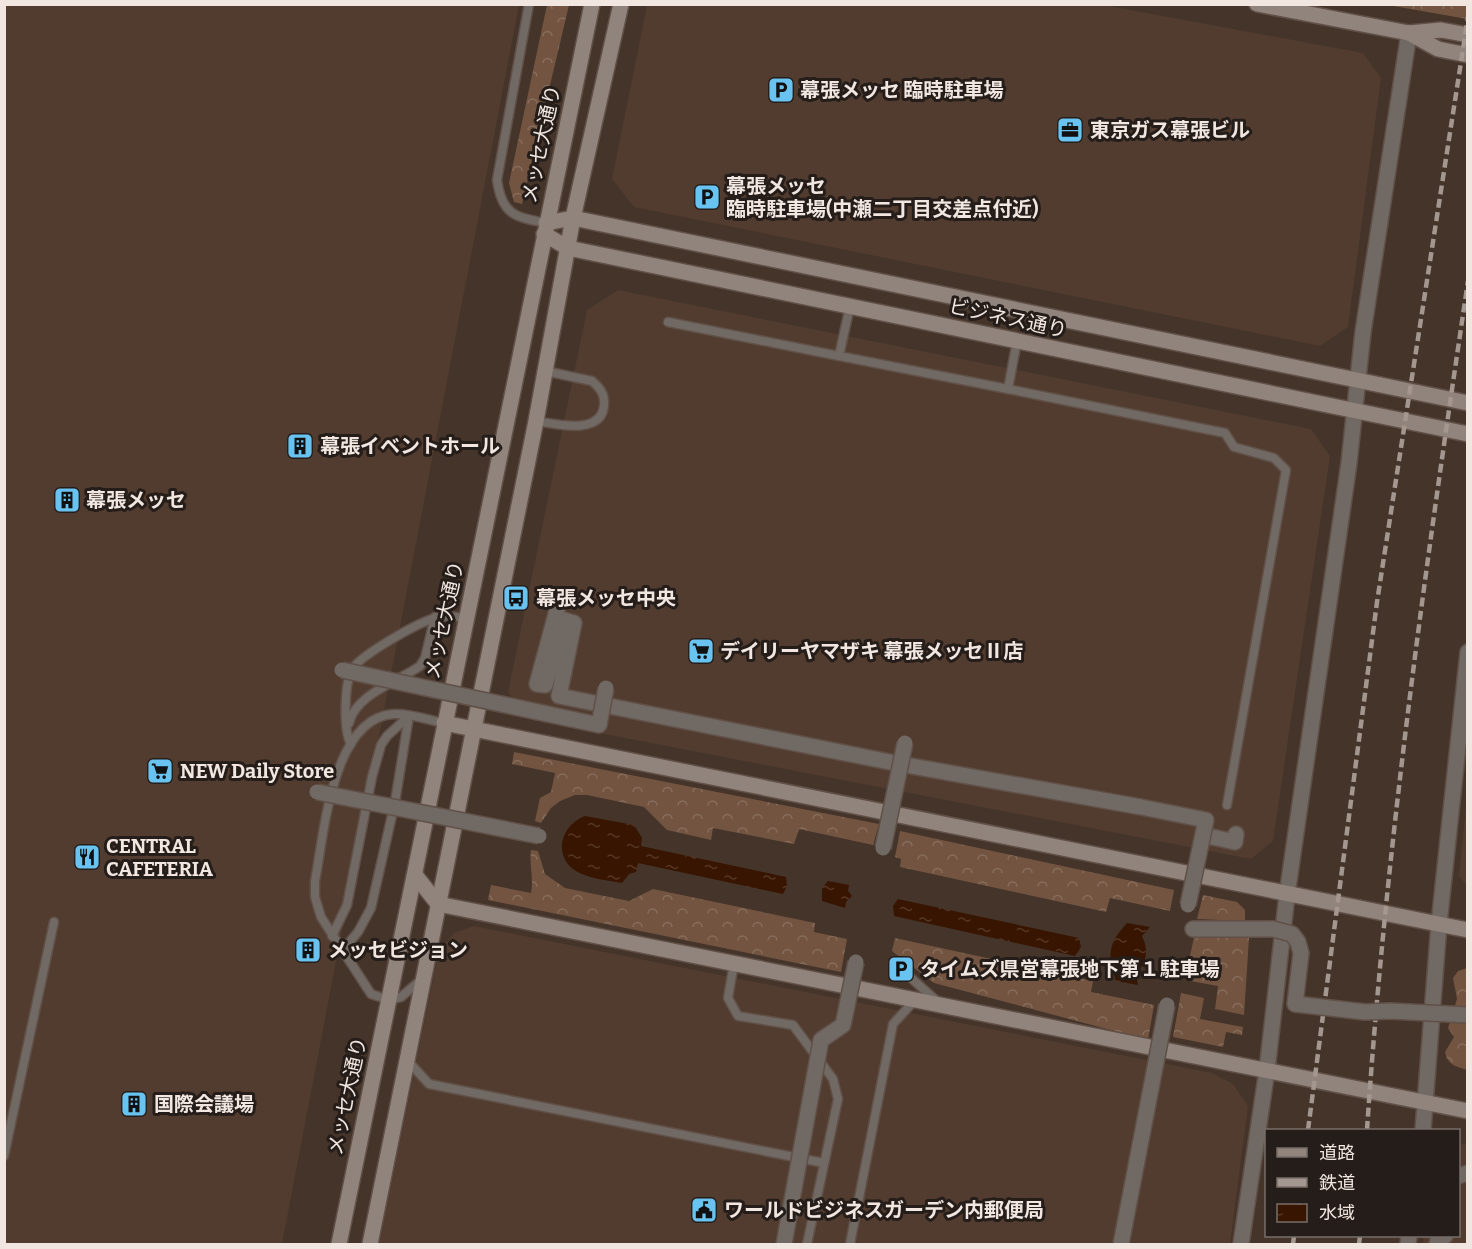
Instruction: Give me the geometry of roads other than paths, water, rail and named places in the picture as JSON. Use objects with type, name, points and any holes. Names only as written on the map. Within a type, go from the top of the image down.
[{"type":"street","name":"メッセ大通り","points":[[339,1245],[592,4]]},
{"type":"street","points":[[370,1245],[536,421],[573,218],[621,4]]},
{"type":"street","points":[[1257,4],[1409,33],[1441,30],[1467,35]]},
{"type":"street","points":[[1409,33],[1438,49],[1467,55]]},
{"type":"street","points":[[1241,1245],[1267,1070],[1287,895],[1358,381],[1409,33]]},
{"type":"street","name":"ビジネス通り","points":[[1467,403],[573,218],[545,229],[568,248],[1467,434]]},
{"type":"street","points":[[560,599],[537,684],[545,686],[564,620],[574,623],[559,696],[900,764],[1206,820],[1188,905]]},
{"type":"street","points":[[1423,1129],[1439,924],[1467,652]]},
{"type":"street","points":[[342,670],[599,725],[606,688]]},
{"type":"street","points":[[444,723],[1467,930]]},
{"type":"street","points":[[883,848],[905,743]]},
{"type":"street","points":[[317,792],[539,836]]},
{"type":"street","points":[[1203,835],[1235,842],[1236,834]]},
{"type":"street","points":[[415,875],[438,904],[1467,1111]]},
{"type":"street","points":[[1193,929],[1287,931],[1298,942],[1301,952],[1295,1004],[1365,1012],[1391,1006],[1467,1016]]},
{"type":"street","points":[[784,1245],[821,1040],[843,1025],[856,962]]},
{"type":"street","points":[[1120,1245],[1167,1005]]},
{"type":"lane","points":[[529,4],[498,180],[504,206],[512,214],[545,229]]},
{"type":"lane","points":[[839,356],[850,306]]},
{"type":"lane","points":[[668,322],[1225,433],[1234,447],[1274,458],[1286,470],[1227,805]]},
{"type":"lane","points":[[1008,389],[1017,341]]},
{"type":"lane","points":[[536,421],[566,426],[584,425],[599,419],[604,409],[604,398],[592,381],[545,371]]},
{"type":"lane","points":[[351,744],[345,734],[349,683],[353,668],[413,627],[435,617],[448,615],[466,618]]},
{"type":"lane","points":[[351,744],[348,734],[352,713],[369,698],[420,666],[425,658],[435,617]]},
{"type":"lane","points":[[423,978],[413,990],[389,1000],[371,994],[332,936],[316,903],[315,881],[339,763],[351,744],[366,726],[380,718],[395,714],[444,723]]},
{"type":"lane","points":[[332,936],[347,905],[372,777],[381,746],[387,736],[409,716]]},
{"type":"lane","points":[[342,951],[358,932],[371,908],[395,802],[409,716]]},
{"type":"lane","points":[[4,1156],[54,922]]},
{"type":"lane","points":[[734,963],[728,998],[738,1016],[793,1025],[833,1079],[838,1099],[807,1245]]},
{"type":"lane","points":[[901,969],[942,1005]]},
{"type":"lane","points":[[850,1245],[893,1024],[915,1000]]},
{"type":"lane","points":[[407,1060],[429,1084],[824,1163]]},
{"type":"water","points":[[585,816],[634,825],[642,838],[641,846],[786,877],[787,886],[783,894],[638,863],[636,872],[629,874],[622,883],[587,876],[569,865],[562,849],[565,833],[577,820]]},
{"type":"water","points":[[828,881],[849,885],[848,891],[852,896],[846,902],[845,908],[822,901],[822,888]]},
{"type":"water","points":[[898,899],[1079,938],[1081,947],[1075,956],[894,916],[893,906]]},
{"type":"water","points":[[1127,923],[1150,927],[1142,936],[1146,946],[1146,956],[1136,974],[1138,985],[1116,981],[1112,964],[1113,944]]},
{"type":"railway","points":[[1308,1129],[1377,602],[1468,17]]},
{"type":"railway","points":[[1367,1129],[1396,811],[1437,493],[1468,281]]},
{"type":"railway","points":[[1293,1244],[1294,1237]]},
{"type":"railway","points":[[1359,1244],[1360,1237]]},
{"type":"place","name":"幕張メッセ 臨時駐車場","points":[[781,90]]},
{"type":"place","name":"東京ガス幕張ビル","points":[[1070,130]]},
{"type":"place","name":"幕張メッセ 臨時駐車場(中瀬二丁目交差点付近)","points":[[707,197]]},
{"type":"place","name":"幕張イベントホール","points":[[300,446]]},
{"type":"place","name":"幕張メッセ","points":[[67,500]]},
{"type":"place","name":"幕張メッセ中央","points":[[516,598]]},
{"type":"place","name":"デイリーヤマザキ 幕張メッセⅡ店","points":[[701,651]]},
{"type":"place","name":"NEW Daily Store","points":[[160,771]]},
{"type":"place","name":"CENTRAL CAFETERIA","points":[[87,857]]},
{"type":"place","name":"メッセビジョン","points":[[308,950]]},
{"type":"place","name":"タイムズ県営幕張地下第１駐車場","points":[[901,969]]},
{"type":"place","name":"国際会議場","points":[[134,1104]]},
{"type":"place","name":"ワールドビジネスガーデン内郵便局","points":[[704,1210]]}]
